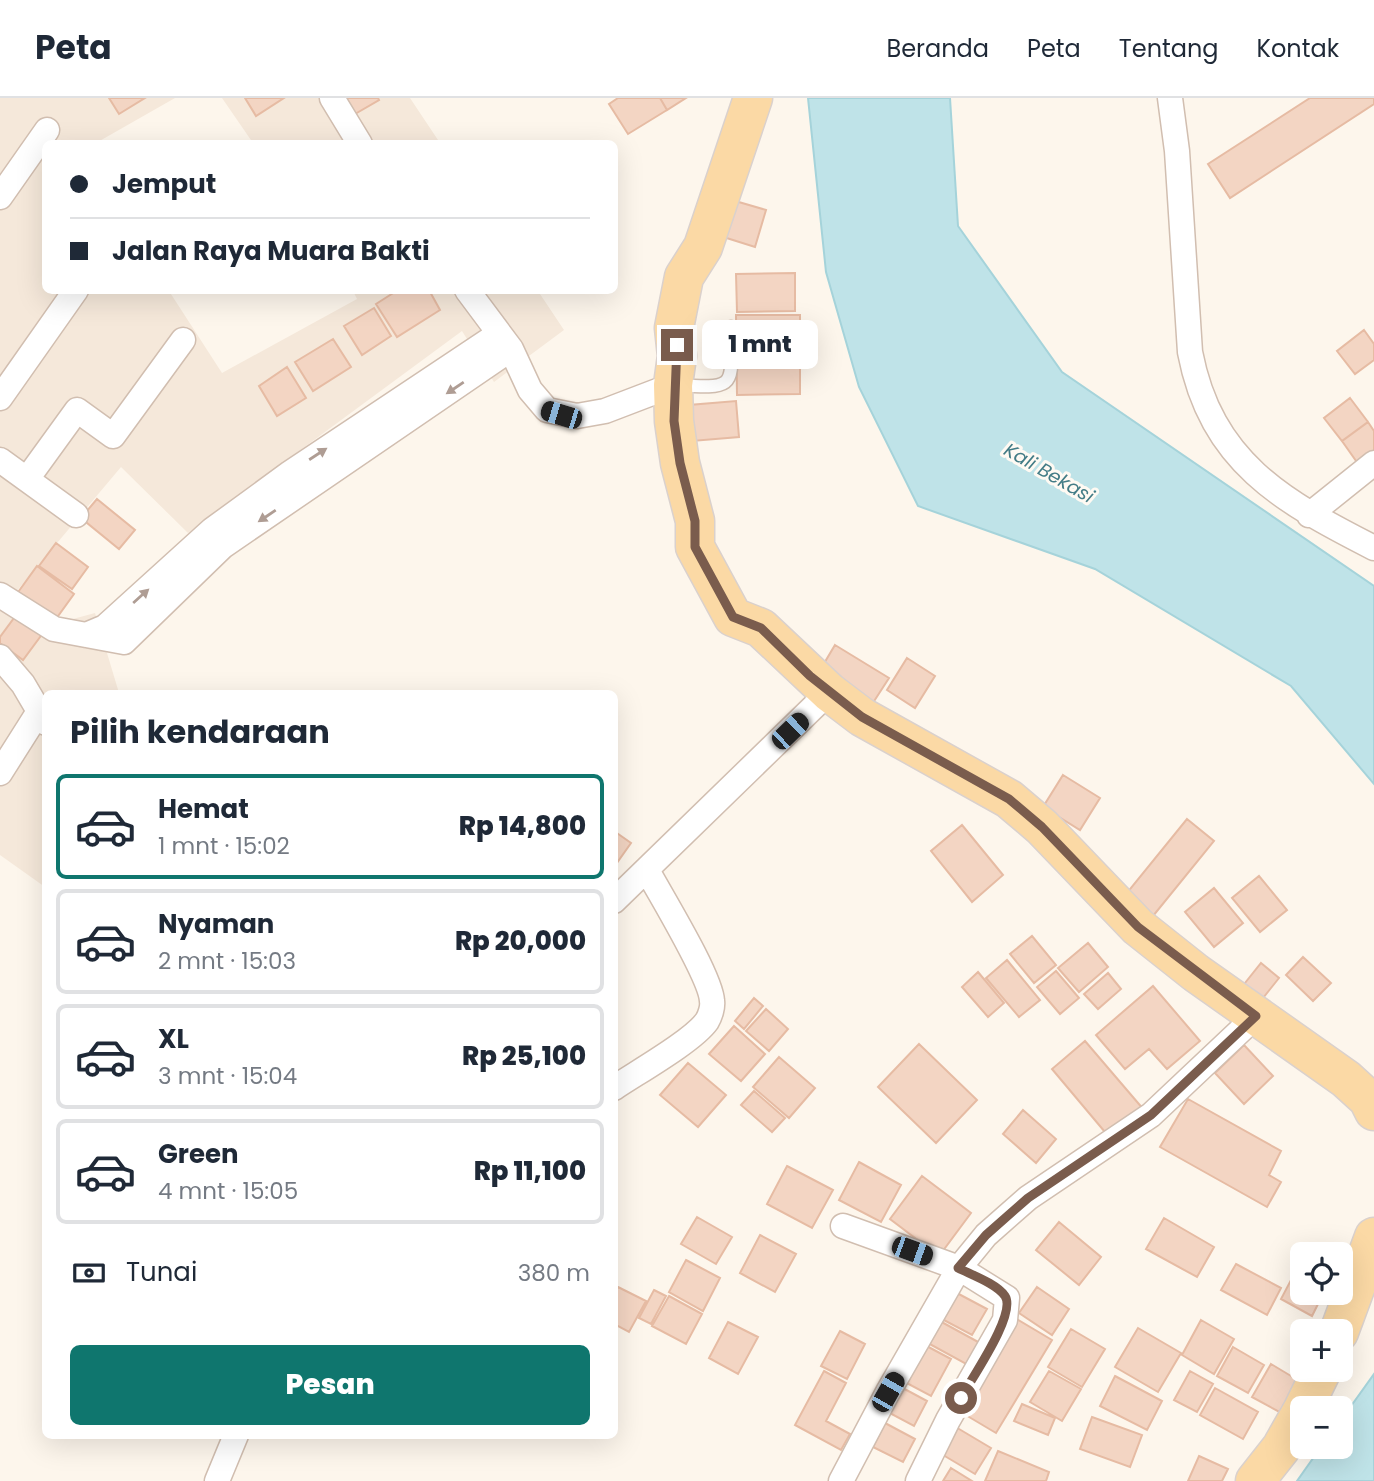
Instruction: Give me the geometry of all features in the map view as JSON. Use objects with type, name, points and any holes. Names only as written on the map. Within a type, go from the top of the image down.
[{"type":"main road","points":[[753,98],[703,247],[684,277],[674,328],[677,356],[673,385],[680,463],[695,521],[695,547],[733,617],[761,628],[829,692],[862,717],[1009,799],[1042,827],[1138,927],[1256,1016],[1346,1079],[1368,1099],[1374,1111]]},
{"type":"main road","points":[[1344,1319],[1374,1237]]},
{"type":"main road","points":[[1255,1481],[1290,1432]]},
{"type":"street","points":[[332,98],[358,140]]},
{"type":"street","points":[[1170,98],[1195,376],[1221,436],[1235,455],[1264,484],[1309,515],[1374,548]]},
{"type":"street","points":[[0,197],[47,130]]},
{"type":"street","points":[[0,398],[73,294]]},
{"type":"street","points":[[470,294],[504,342],[540,404],[547,410],[561,415],[578,416],[605,411],[673,385]]},
{"type":"street","points":[[27,480],[77,410],[113,436],[183,340]]},
{"type":"street","points":[[0,595],[54,629],[86,635],[105,627],[217,538],[504,342]]},
{"type":"street","points":[[0,460],[76,515]]},
{"type":"street","points":[[1309,515],[1374,463]]},
{"type":"street","points":[[0,657],[23,684],[42,718],[0,773]]},
{"type":"street","points":[[618,897],[829,692]]},
{"type":"street","points":[[618,1085],[689,1037],[706,1023],[711,1013],[712,1000],[705,979],[648,870]]},
{"type":"street","points":[[841,1481],[958,1268],[986,1235],[1028,1198],[1151,1115],[1256,1016]]},
{"type":"street","points":[[843,1226],[958,1268],[1007,1298],[1008,1308],[999,1332],[948,1420],[918,1481]]},
{"type":"street","points":[[217,1481],[234,1439]]},
{"type":"lane","points":[[673,385],[709,388],[724,384],[729,378],[731,327]]},
{"type":"shaded area","points":[[0,98],[175,98],[101,140],[42,140],[42,294],[171,294],[222,373],[357,299],[354,294],[540,294],[564,330],[494,382],[462,331],[188,533],[121,467],[15,593],[58,623],[95,613],[118,690],[42,690],[42,885],[0,855]]},
{"type":"shaded area","points":[[222,98],[410,98],[438,140],[251,140]]},
{"type":"water","name":"Kali Bekasi","points":[[808,98],[950,98],[958,226],[1062,372],[1374,586],[1374,784],[1291,686],[1095,569],[918,506],[859,387],[826,272]]},
{"type":"water","points":[[1374,1374],[1374,1481],[1297,1481],[1313,1459],[1353,1459],[1353,1403]]},
{"type":"building","points":[[109,98],[145,98],[119,114]]},
{"type":"building","points":[[245,98],[284,98],[256,116]]},
{"type":"building","points":[[345,98],[378,98],[379,100],[355,114]]},
{"type":"building","points":[[618,98],[660,98],[667,110],[628,134],[609,104]]},
{"type":"building","points":[[660,98],[686,98],[667,110]]},
{"type":"building","points":[[1310,98],[1374,98],[1374,104],[1230,198],[1208,164]]},
{"type":"building","points":[[725,198],[766,210],[755,247],[714,234]]},
{"type":"building","points":[[795,273],[795,311],[737,312],[736,274]]},
{"type":"building","points":[[392,294],[431,294],[440,310],[397,337],[376,304]]},
{"type":"building","points":[[374,308],[391,336],[362,355],[344,326]]},
{"type":"building","points":[[736,315],[800,315],[800,394],[737,395]]},
{"type":"building","points":[[1364,330],[1374,344],[1374,360],[1355,374],[1337,351]]},
{"type":"building","points":[[333,339],[351,367],[313,391],[295,362]]},
{"type":"building","points":[[287,367],[306,398],[277,416],[259,386]]},
{"type":"building","points":[[1350,398],[1368,422],[1342,441],[1324,418]]},
{"type":"building","points":[[736,401],[739,437],[692,441],[689,405]]},
{"type":"building","points":[[1368,422],[1374,431],[1374,454],[1359,465],[1342,441]]},
{"type":"building","points":[[97,499],[135,530],[119,549],[81,518]]},
{"type":"building","points":[[56,543],[88,567],[72,589],[39,566]]},
{"type":"building","points":[[37,566],[74,594],[53,623],[16,595]]},
{"type":"building","points":[[17,614],[43,633],[23,660],[0,643],[0,637]]},
{"type":"building","points":[[835,645],[889,678],[869,709],[816,677]]},
{"type":"building","points":[[907,658],[935,676],[915,708],[887,690]]},
{"type":"building","points":[[1063,775],[1100,798],[1080,830],[1043,807]]},
{"type":"building","points":[[1187,819],[1214,841],[1153,916],[1126,894]]},
{"type":"building","points":[[962,825],[1003,875],[972,902],[931,851]]},
{"type":"building","points":[[618,834],[631,843],[618,861]]},
{"type":"building","points":[[1259,876],[1287,910],[1260,932],[1232,898]]},
{"type":"building","points":[[1214,888],[1243,923],[1214,947],[1185,912]]},
{"type":"building","points":[[1032,936],[1056,965],[1034,983],[1010,954]]},
{"type":"building","points":[[1088,943],[1108,967],[1079,992],[1058,968]]},
{"type":"building","points":[[1303,957],[1331,983],[1313,1001],[1286,975]]},
{"type":"building","points":[[1007,960],[1040,1000],[1019,1017],[986,978]]},
{"type":"building","points":[[1261,963],[1279,978],[1259,1003],[1241,988]]},
{"type":"building","points":[[1056,971],[1079,998],[1060,1014],[1037,987]]},
{"type":"building","points":[[978,972],[1004,1003],[988,1017],[962,987]]},
{"type":"building","points":[[1108,973],[1121,989],[1098,1009],[1084,994]]},
{"type":"building","points":[[1153,986],[1200,1041],[1167,1069],[1149,1049],[1125,1069],[1096,1035]]},
{"type":"building","points":[[754,998],[763,1006],[744,1029],[735,1021]]},
{"type":"building","points":[[766,1009],[788,1029],[769,1051],[746,1031]]},
{"type":"building","points":[[734,1026],[765,1054],[741,1081],[709,1054]]},
{"type":"building","points":[[1085,1041],[1144,1110],[1110,1138],[1052,1069]]},
{"type":"building","points":[[919,1044],[977,1100],[936,1143],[878,1087]]},
{"type":"building","points":[[1244,1045],[1273,1076],[1244,1104],[1215,1073]]},
{"type":"building","points":[[779,1057],[815,1088],[789,1118],[753,1087]]},
{"type":"building","points":[[688,1063],[726,1095],[698,1127],[660,1095]]},
{"type":"building","points":[[754,1091],[785,1118],[772,1132],[741,1105]]},
{"type":"building","points":[[1188,1099],[1281,1151],[1269,1175],[1281,1182],[1267,1207],[1160,1147]]},
{"type":"building","points":[[1023,1110],[1056,1139],[1036,1163],[1003,1134]]},
{"type":"building","points":[[859,1162],[901,1185],[881,1222],[839,1200]]},
{"type":"building","points":[[787,1166],[833,1190],[812,1228],[767,1204]]},
{"type":"building","points":[[922,1176],[971,1213],[939,1256],[890,1219]]},
{"type":"building","points":[[697,1217],[732,1237],[716,1264],[681,1244]]},
{"type":"building","points":[[1164,1218],[1214,1247],[1197,1277],[1146,1249]]},
{"type":"building","points":[[1059,1222],[1101,1257],[1079,1285],[1036,1250]]},
{"type":"building","points":[[760,1235],[796,1254],[775,1292],[740,1273]]},
{"type":"building","points":[[686,1260],[720,1278],[703,1311],[669,1292]]},
{"type":"building","points":[[1236,1264],[1281,1288],[1267,1315],[1221,1290]]},
{"type":"building","points":[[1290,1282],[1290,1304],[1281,1299]]},
{"type":"building","points":[[618,1287],[646,1301],[629,1332],[618,1326]]},
{"type":"building","points":[[1037,1287],[1069,1309],[1052,1335],[1019,1313]]},
{"type":"building","points":[[654,1290],[666,1296],[651,1324],[639,1318]]},
{"type":"building","points":[[955,1292],[987,1309],[972,1335],[940,1318]]},
{"type":"building","points":[[669,1296],[702,1314],[686,1344],[652,1326]]},
{"type":"building","points":[[1292,1305],[1318,1305],[1312,1316]]},
{"type":"building","points":[[1015,1318],[1052,1340],[996,1433],[959,1411]]},
{"type":"building","points":[[938,1320],[980,1343],[968,1365],[926,1342]]},
{"type":"building","points":[[1201,1320],[1234,1339],[1214,1374],[1182,1355]]},
{"type":"building","points":[[728,1322],[758,1337],[738,1374],[709,1358]]},
{"type":"building","points":[[1138,1328],[1181,1353],[1158,1392],[1115,1367]]},
{"type":"building","points":[[1071,1329],[1105,1349],[1082,1387],[1048,1367]]},
{"type":"building","points":[[840,1331],[865,1344],[847,1379],[821,1366]]},
{"type":"building","points":[[921,1343],[951,1359],[931,1396],[901,1380]]},
{"type":"building","points":[[1233,1347],[1264,1365],[1248,1393],[1217,1376]]},
{"type":"building","points":[[1271,1364],[1290,1375],[1290,1382],[1301,1382],[1293,1396],[1290,1396],[1283,1414],[1252,1397]]},
{"type":"building","points":[[824,1371],[846,1383],[826,1421],[850,1434],[841,1450],[795,1425]]},
{"type":"building","points":[[1049,1371],[1081,1389],[1062,1421],[1030,1402]]},
{"type":"building","points":[[1190,1371],[1213,1384],[1197,1412],[1174,1400]]},
{"type":"building","points":[[1115,1376],[1162,1401],[1147,1430],[1100,1406]]},
{"type":"building","points":[[899,1386],[927,1401],[914,1426],[886,1411]]},
{"type":"building","points":[[1215,1388],[1258,1412],[1243,1439],[1200,1415]]},
{"type":"building","points":[[1022,1404],[1055,1418],[1048,1435],[1014,1421]]},
{"type":"building","points":[[1092,1417],[1142,1435],[1130,1467],[1080,1449]]},
{"type":"building","points":[[885,1423],[915,1439],[903,1462],[873,1447]]},
{"type":"building","points":[[954,1426],[991,1448],[975,1474],[938,1452]]},
{"type":"building","points":[[998,1451],[1049,1472],[1046,1481],[985,1481]]},
{"type":"building","points":[[1199,1456],[1228,1469],[1222,1481],[1188,1481]]},
{"type":"building","points":[[951,1468],[972,1481],[943,1481]]},
{"type":"route","points":[[677,345],[673,385],[674,421],[680,463],[695,521],[695,547],[733,617],[761,628],[810,676],[862,717],[1009,799],[1042,827],[1138,927],[1256,1016],[1151,1115],[1028,1198],[986,1235],[958,1268],[1001,1292],[1007,1298],[1008,1308],[999,1332],[961,1398]]}]
